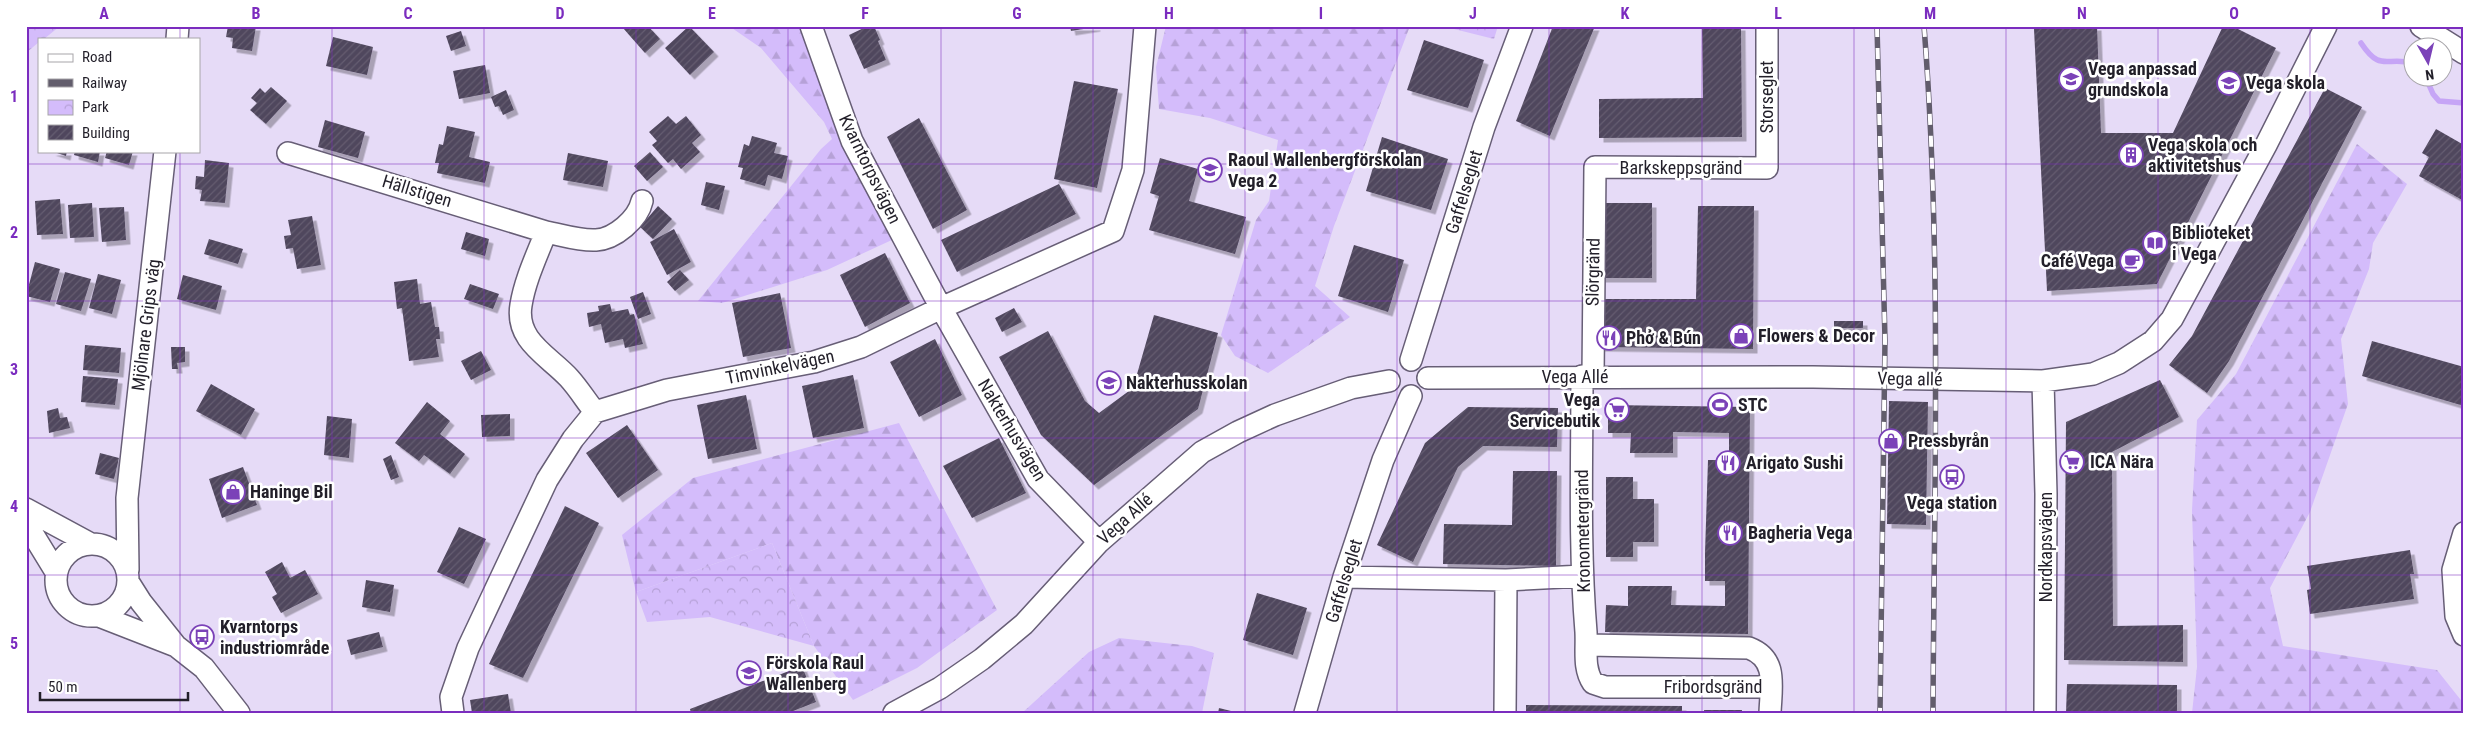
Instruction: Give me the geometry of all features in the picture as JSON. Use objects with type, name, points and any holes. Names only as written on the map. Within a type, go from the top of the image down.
[{"type":"street","name":"Kvarntorpsvägen","points":[[811,26],[852,141],[941,308]]},
{"type":"street","name":"Timvinkelvägen","points":[[595,412],[667,390],[814,362],[861,347],[941,308],[1113,230],[1133,170],[1145,26]]},
{"type":"street","name":"Gaffelseglet","points":[[1411,360],[1484,127],[1522,26]]},
{"type":"street","name":"Storseglet","points":[[1767,26],[1767,168]]},
{"type":"street","points":[[2043,381],[2092,374],[2119,363],[2153,341],[2172,320],[2266,145],[2326,26]]},
{"type":"street","points":[[2421,26],[2464,53]]},
{"type":"street","name":"Mjölnare Grips väg","points":[[129,577],[127,498],[165,152]]},
{"type":"street","name":"Hällstigen","points":[[288,153],[546,232],[574,238],[597,240],[614,234],[629,223],[642,201]]},
{"type":"street","name":"Barkskeppsgränd","points":[[1595,167],[1767,168]]},
{"type":"street","name":"Slörgränd","points":[[1587,376],[1595,167]]},
{"type":"street","points":[[453,713],[451,697],[468,648],[547,480],[573,440],[595,412],[569,378],[533,346],[526,335],[521,321],[521,305],[546,232]]},
{"type":"street","name":"Nakterhusvägen","points":[[941,308],[1038,479],[1099,542]]},
{"type":"street","points":[[1411,360],[1422,364],[1427,370],[1428,378],[1423,390],[1411,396],[1396,391],[1389,381],[1392,370],[1411,360]]},
{"type":"street","name":"Vega Allé","points":[[1428,378],[1587,376],[1777,377]]},
{"type":"street","name":"Kronometergränd","points":[[1587,376],[1582,576],[1587,645],[1586,673],[1593,683]]},
{"type":"street","name":"Vega allé","points":[[1777,377],[2043,381]]},
{"type":"street","name":"Vega Allé","points":[[894,713],[940,688],[982,659],[1024,624],[1099,542],[1202,452],[1230,436],[1275,415],[1350,388],[1389,381]]},
{"type":"street","name":"Nordkapsvägen","points":[[2043,381],[2046,494],[2045,713]]},
{"type":"street","name":"Gaffelseglet","points":[[1305,713],[1344,577],[1383,460],[1411,396]]},
{"type":"street","name":"Mjölnare Grips väg","points":[[95,544],[113,529],[127,498]]},
{"type":"street","points":[[26,509],[118,554],[141,602],[176,646],[204,668],[239,713]]},
{"type":"street","points":[[26,524],[56,572]]},
{"type":"street","points":[[2464,533],[2453,570],[2456,616],[2464,635]]},
{"type":"street","points":[[95,544],[76,546],[66,554],[56,572],[56,585],[60,597],[68,607],[79,614],[99,616],[176,646]]},
{"type":"street","points":[[1344,577],[1506,580],[1582,576]]},
{"type":"street","points":[[99,616],[111,612],[121,603],[129,577]]},
{"type":"street","points":[[1505,713],[1506,580]]},
{"type":"street","name":"Fribordsgränd","points":[[1587,645],[1749,648],[1761,652],[1768,663],[1771,687],[1605,687],[1593,683]]},
{"type":"street","points":[[1770,713],[1771,687]]},
{"type":"green space","points":[[26,26],[60,26],[45,38],[38,38],[38,43],[26,53]]},
{"type":"green space","points":[[729,26],[804,26],[894,239],[827,270],[722,303],[698,301],[821,149],[832,139],[824,122],[761,48]]},
{"type":"green space","points":[[1166,26],[1410,26],[1334,226],[1315,286],[1350,317],[1268,373],[1235,356],[1221,335],[1256,220],[1269,201],[1278,140],[1210,118],[1159,109],[1156,67]]},
{"type":"green space","points":[[1442,26],[1498,26],[1494,39]]},
{"type":"green space","points":[[2357,144],[2407,184],[2373,243],[2369,269],[2341,339],[2348,404],[2310,512],[2270,588],[2283,646],[2437,670],[2464,704],[2464,713],[2192,713],[2197,667],[2192,510],[2197,420],[2236,374]]},
{"type":"green space","points":[[899,423],[997,610],[917,668],[853,700],[814,646],[772,543],[636,592],[622,535],[693,478]]},
{"type":"green space","points":[[772,543],[814,646],[710,617],[647,622],[636,592]]},
{"type":"green space","points":[[1119,638],[1192,646],[1214,653],[1202,713],[1022,713],[1089,652]]},
{"type":"building","points":[[228,26],[256,26],[252,51],[232,48],[233,38],[226,37]]},
{"type":"building","points":[[625,26],[648,26],[660,39],[645,53],[623,28]]},
{"type":"building","points":[[689,26],[714,52],[690,75],[665,48]]},
{"type":"building","points":[[868,26],[874,26],[886,60],[864,69],[849,35]]},
{"type":"building","points":[[1070,26],[1096,26],[1096,27],[1071,31]]},
{"type":"building","points":[[1553,26],[1595,26],[1550,136],[1516,121]]},
{"type":"building","points":[[1702,26],[1741,26],[1742,137],[1599,138],[1599,99],[1703,98]]},
{"type":"building","name":"Vega skola och aktivitetshus","points":[[2097,26],[2101,133],[2173,133],[2223,26],[2232,26],[2276,48],[2157,284],[2047,291],[2034,29]]},
{"type":"building","points":[[461,31],[466,46],[451,51],[446,36]]},
{"type":"building","points":[[333,37],[373,47],[367,75],[326,66]]},
{"type":"building","points":[[1424,40],[1484,60],[1468,108],[1407,90]]},
{"type":"building","points":[[485,65],[490,93],[459,99],[453,71]]},
{"type":"building","points":[[1074,81],[1118,89],[1097,188],[1054,179]]},
{"type":"building","points":[[271,87],[287,101],[266,124],[250,110],[257,103],[251,98],[260,88],[265,93]]},
{"type":"building","points":[[2325,88],[2362,107],[2229,361],[2207,393],[2169,365],[2192,336]]},
{"type":"building","points":[[506,90],[514,110],[503,115],[499,106],[495,107],[491,97]]},
{"type":"building","points":[[668,116],[676,124],[686,116],[701,135],[692,143],[700,152],[681,169],[673,159],[668,163],[652,145],[657,141],[649,132]]},
{"type":"building","points":[[919,118],[967,210],[933,229],[887,137]]},
{"type":"building","points":[[325,120],[365,132],[358,158],[318,147]]},
{"type":"building","points":[[447,126],[475,132],[469,157],[490,162],[485,183],[437,173],[439,163],[435,163],[439,144],[443,145]]},
{"type":"building","points":[[2436,129],[2464,145],[2464,201],[2419,176],[2429,157],[2422,153]]},
{"type":"building","points":[[752,136],[777,143],[774,153],[788,156],[782,179],[768,175],[765,186],[740,179],[743,168],[738,167],[744,144],[749,146]]},
{"type":"building","points":[[1382,137],[1448,159],[1431,210],[1366,191]]},
{"type":"building","points":[[54,152],[67,152],[66,156]]},
{"type":"building","points":[[75,152],[100,152],[98,162],[74,155]]},
{"type":"building","points":[[107,152],[133,152],[129,165],[105,158]]},
{"type":"building","points":[[650,152],[663,167],[647,181],[634,166]]},
{"type":"building","points":[[568,153],[608,161],[603,187],[563,180]]},
{"type":"building","points":[[1160,158],[1198,169],[1189,201],[1246,217],[1235,254],[1149,230],[1159,196],[1150,193]]},
{"type":"building","points":[[205,160],[229,163],[225,203],[200,201],[202,190],[195,189],[196,176],[204,177]]},
{"type":"building","points":[[706,182],[725,186],[719,210],[701,205]]},
{"type":"building","points":[[1059,184],[1076,214],[957,272],[941,240]]},
{"type":"building","points":[[60,199],[63,234],[37,235],[35,201]]},
{"type":"building","points":[[92,203],[94,237],[70,238],[68,205]]},
{"type":"building","points":[[1602,203],[1652,203],[1652,278],[1601,278]]},
{"type":"building","points":[[658,206],[672,219],[653,239],[640,227]]},
{"type":"building","points":[[1698,206],[1754,206],[1753,349],[1599,347],[1600,299],[1696,299]]},
{"type":"building","points":[[124,207],[126,240],[102,242],[99,208]]},
{"type":"building","points":[[312,216],[321,265],[297,269],[293,248],[286,249],[284,236],[291,235],[288,220]]},
{"type":"building","points":[[674,229],[691,262],[667,275],[650,242]]},
{"type":"building","points":[[466,232],[489,239],[485,256],[461,249]]},
{"type":"building","points":[[209,239],[243,249],[238,264],[204,254]]},
{"type":"building","points":[[1354,245],[1404,260],[1388,312],[1338,296]]},
{"type":"building","points":[[885,253],[910,303],[865,327],[840,275]]},
{"type":"building","points":[[35,262],[60,269],[50,302],[26,296]]},
{"type":"building","points":[[680,270],[689,280],[675,291],[667,282]]},
{"type":"building","points":[[65,272],[91,279],[81,311],[56,304]]},
{"type":"building","points":[[98,274],[121,280],[112,314],[89,308]]},
{"type":"building","points":[[183,275],[222,286],[216,310],[177,299]]},
{"type":"building","points":[[417,279],[420,304],[431,302],[435,327],[439,327],[440,339],[436,339],[439,357],[409,361],[402,308],[397,309],[394,282]]},
{"type":"building","points":[[470,284],[499,294],[493,309],[464,299]]},
{"type":"building","points":[[643,292],[651,314],[638,319],[630,297]]},
{"type":"building","points":[[780,293],[791,348],[743,357],[732,303]]},
{"type":"building","points":[[610,304],[612,312],[628,309],[630,315],[634,314],[643,344],[625,348],[623,339],[605,343],[601,324],[589,327],[587,313],[599,311],[598,306]]},
{"type":"building","points":[[1014,308],[1022,322],[1002,332],[995,318]]},
{"type":"building","points":[[1154,315],[1218,333],[1198,409],[1094,485],[1041,435],[999,357],[1048,331],[1085,401],[1099,413],[1133,388]]},
{"type":"building","points":[[1834,321],[1863,321],[1863,328],[1834,328]]},
{"type":"building","points":[[935,339],[962,395],[919,417],[890,362]]},
{"type":"building","points":[[2372,341],[2464,367],[2464,406],[2362,376]]},
{"type":"building","points":[[85,345],[121,348],[119,373],[83,370]]},
{"type":"building","points":[[171,347],[185,347],[185,362],[177,363],[178,369],[172,369]]},
{"type":"building","points":[[481,351],[491,370],[471,380],[461,361]]},
{"type":"building","points":[[853,375],[864,428],[813,438],[802,386]]},
{"type":"building","points":[[83,376],[118,379],[115,405],[81,402]]},
{"type":"building","points":[[2160,380],[2179,417],[2112,452],[2113,626],[2183,625],[2183,662],[2064,660],[2066,422]]},
{"type":"building","points":[[211,384],[255,409],[241,435],[196,411]]},
{"type":"building","points":[[746,395],[757,449],[708,459],[697,405]]},
{"type":"building","points":[[1889,401],[1928,402],[1926,525],[1887,524]]},
{"type":"building","points":[[427,402],[450,421],[440,434],[465,454],[450,474],[424,455],[419,461],[395,443]]},
{"type":"building","points":[[1608,405],[1750,407],[1748,634],[1605,632],[1606,605],[1628,606],[1628,586],[1672,586],[1671,605],[1725,606],[1725,581],[1705,581],[1705,553],[1708,460],[1729,460],[1729,433],[1673,432],[1673,453],[1630,453],[1631,433],[1608,433]]},
{"type":"building","points":[[1468,407],[1558,408],[1557,447],[1483,446],[1458,467],[1413,562],[1377,545],[1425,443]]},
{"type":"building","points":[[58,408],[60,418],[67,417],[70,428],[49,433],[47,411]]},
{"type":"building","points":[[510,414],[510,436],[482,437],[481,415]]},
{"type":"building","points":[[327,416],[352,419],[349,458],[324,455]]},
{"type":"building","points":[[627,425],[658,470],[618,498],[586,453]]},
{"type":"building","points":[[999,438],[1026,493],[972,518],[943,466]]},
{"type":"building","points":[[100,453],[119,458],[114,479],[95,474]]},
{"type":"building","points":[[391,455],[399,477],[391,480],[383,459]]},
{"type":"building","name":"Haninge Bil","points":[[243,467],[257,505],[222,518],[209,479]]},
{"type":"building","points":[[1513,471],[1557,471],[1556,566],[1443,564],[1444,524],[1512,525]]},
{"type":"building","points":[[1606,477],[1633,477],[1633,499],[1654,499],[1654,542],[1633,542],[1633,557],[1606,557]]},
{"type":"building","points":[[565,506],[599,523],[523,678],[489,664]]},
{"type":"building","points":[[459,527],[486,539],[464,584],[437,572]]},
{"type":"building","points":[[2410,550],[2414,574],[2410,574],[2414,599],[2310,614],[2307,590],[2311,589],[2307,566]]},
{"type":"building","points":[[282,562],[290,578],[305,570],[318,594],[281,613],[272,597],[277,594],[265,572]]},
{"type":"building","points":[[366,580],[394,585],[390,612],[362,607]]},
{"type":"building","points":[[1257,593],[1307,608],[1293,655],[1243,640]]},
{"type":"building","points":[[379,632],[383,647],[351,655],[347,640]]},
{"type":"building","points":[[802,666],[816,702],[788,713],[691,713],[690,709]]},
{"type":"building","points":[[2067,684],[2177,685],[2177,713],[2066,713]]},
{"type":"building","points":[[508,694],[511,713],[472,713],[470,700]]},
{"type":"building","points":[[1526,705],[1682,706],[1682,713],[1526,713]]},
{"type":"building","points":[[1219,708],[1235,712],[1235,713],[1218,713]]},
{"type":"building","points":[[1704,710],[1742,710],[1742,713],[1704,713]]},
{"type":"waterway","points":[[2361,43],[2379,61],[2402,61]]},
{"type":"waterway","points":[[2430,88],[2439,101],[2464,103]]},
{"type":"railway","points":[[1877,26],[1885,340],[1880,713]]},
{"type":"railway","points":[[1924,26],[1930,112],[1935,283],[1933,713]]},
{"type":"place","name":"Vega anpassad grundskola","points":[[2071,79]]},
{"type":"place","name":"Vega skola","points":[[2229,83]]},
{"type":"place","name":"Vega skola och aktivitetshus","points":[[2131,155]]},
{"type":"place","name":"Raoul Wallenbergförskolan Vega 2","points":[[1210,170]]},
{"type":"place","name":"Biblioteket i Vega","points":[[2155,243]]},
{"type":"place","name":"Café Vega","points":[[2132,261]]},
{"type":"place","name":"Flowers & Decor","points":[[1741,336]]},
{"type":"place","name":"Phở & Bún","points":[[1609,338]]},
{"type":"place","name":"Nakterhusskolan","points":[[1109,383]]},
{"type":"place","name":"STC","points":[[1720,405]]},
{"type":"place","name":"Vega Servicebutik","points":[[1617,410]]},
{"type":"place","name":"Pressbyrån","points":[[1891,441]]},
{"type":"place","name":"ICA Nära","points":[[2072,462]]},
{"type":"place","name":"Arigato Sushi","points":[[1728,463]]},
{"type":"place","name":"Vega station","points":[[1952,477]]},
{"type":"place","name":"Haninge Bil","points":[[233,492]]},
{"type":"place","name":"Bagheria Vega","points":[[1730,533]]},
{"type":"place","name":"Kvarntorps industriområde","points":[[202,637]]},
{"type":"place","name":"Förskola Raul Wallenberg","points":[[749,673]]}]
